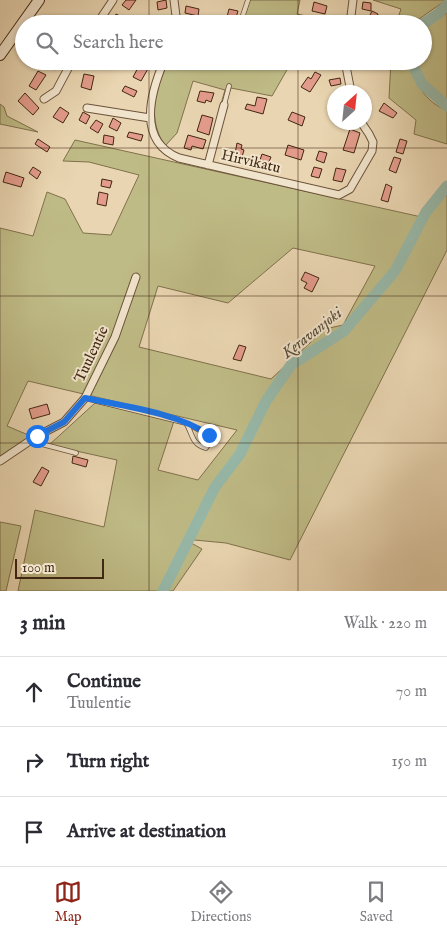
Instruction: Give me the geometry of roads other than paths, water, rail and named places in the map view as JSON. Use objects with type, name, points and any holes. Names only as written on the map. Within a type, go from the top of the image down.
[{"type":"main road","points":[[28,15],[39,0]]},
{"type":"main road","points":[[0,54],[15,33]]},
{"type":"street","points":[[102,15],[113,0]]},
{"type":"street","points":[[174,0],[176,15]]},
{"type":"street","points":[[351,15],[353,0]]},
{"type":"street","points":[[44,99],[56,91],[67,70]]},
{"type":"street","name":"Hirvikatu","points":[[161,70],[154,90],[150,118],[154,135],[166,153],[208,165],[339,195],[350,189],[372,151],[371,138],[366,130]]},
{"type":"street","points":[[347,70],[350,85]]},
{"type":"street","points":[[208,165],[224,105]]},
{"type":"street","points":[[87,108],[150,118]]},
{"type":"street","name":"Tuulentie","points":[[0,461],[30,440],[64,422],[85,398],[115,337],[136,277]]},
{"type":"lane","points":[[243,15],[248,0]]},
{"type":"lane","points":[[224,105],[229,86]]},
{"type":"lane","points":[[85,398],[186,423],[209,435],[210,442],[206,448],[198,446],[192,440],[191,431],[186,423]]},
{"type":"lane","points":[[30,440],[76,453]]},
{"type":"waterway","name":"Keravanjoki","points":[[432,18],[447,5]]},
{"type":"waterway","name":"Keravanjoki","points":[[415,70],[422,84],[447,106]]},
{"type":"waterway","name":"Keravanjoki","points":[[163,591],[215,487],[240,454],[266,401],[291,365],[344,331],[395,271],[426,212],[447,186]]}]
